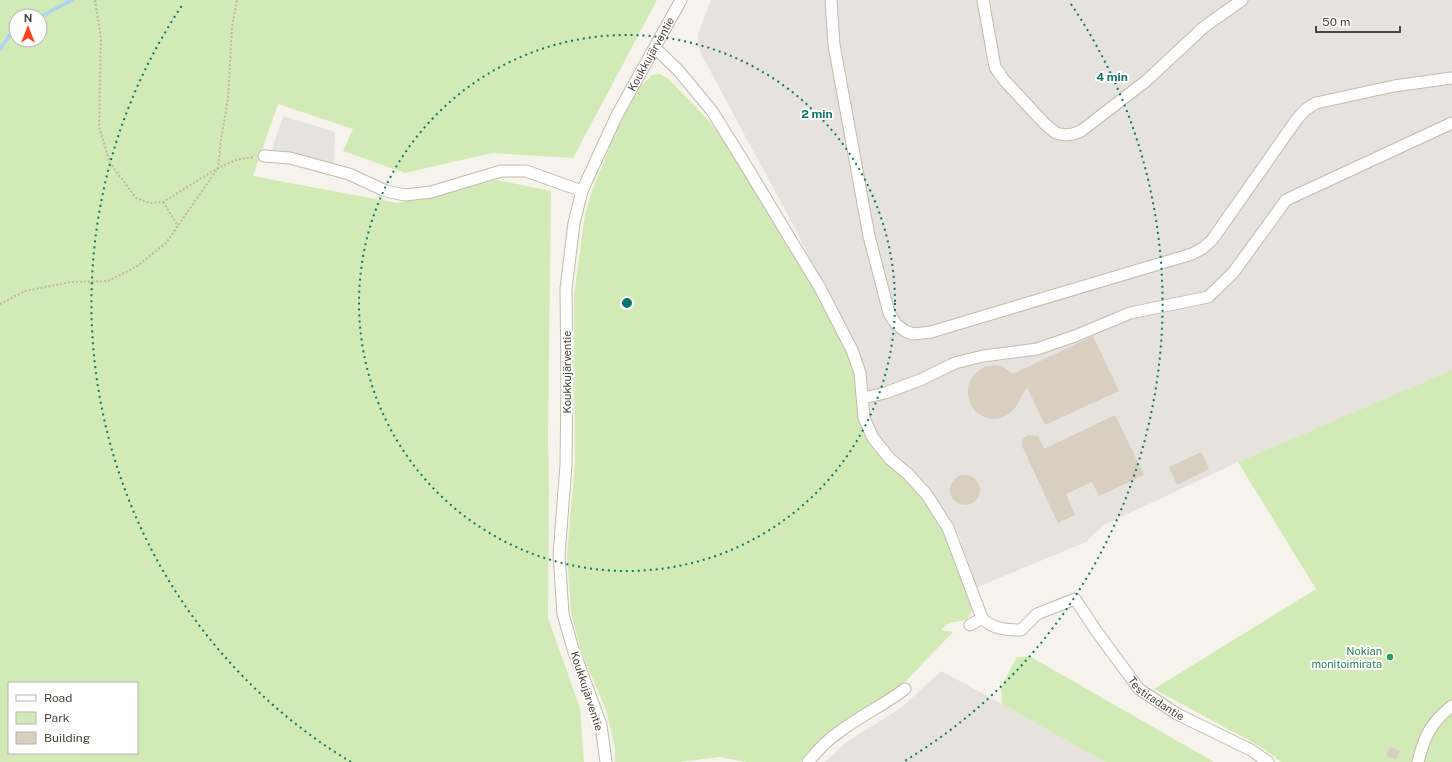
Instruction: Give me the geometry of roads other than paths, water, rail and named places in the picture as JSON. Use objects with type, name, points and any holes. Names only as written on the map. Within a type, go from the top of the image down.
[{"type":"street","name":"Koukkujärventie","points":[[606,762],[600,725],[593,700],[573,648],[564,614],[559,555],[566,465],[566,289],[574,223],[582,191],[617,115],[681,0]]},
{"type":"street","points":[[831,0],[834,45],[869,236],[889,312],[896,324],[905,331],[913,334],[931,332],[1192,254],[1203,248],[1212,240],[1297,119],[1306,110],[1316,104],[1394,86],[1452,78]]},
{"type":"street","points":[[983,0],[993,58],[998,73],[1045,124],[1056,133],[1065,135],[1081,131],[1146,82],[1204,27],[1242,0]]},
{"type":"street","points":[[655,48],[678,70],[712,111],[820,288],[852,350],[860,373],[864,418],[874,438],[890,458],[927,494],[948,528],[982,618],[970,625]]},
{"type":"street","points":[[862,398],[884,393],[920,380],[955,363],[983,356],[1037,349],[1075,336],[1130,312],[1208,297],[1232,273],[1286,200],[1452,123]]},
{"type":"street","points":[[264,156],[290,158],[349,174],[386,191],[405,195],[430,192],[502,171],[526,171],[582,191]]},
{"type":"street","name":"Testiradantie","points":[[982,618],[987,624],[1006,630],[1021,630],[1037,614],[1075,599],[1139,689],[1177,714],[1251,750],[1268,762]]},
{"type":"street","points":[[808,762],[840,731],[892,699],[905,689]]},
{"type":"street","points":[[1418,762],[1423,742],[1435,721],[1452,706]]},
{"type":"waterway","points":[[48,13],[72,0]]},
{"type":"waterway","points":[[0,49],[8,38]]},
{"type":"place","name":"Nokian monitoimirata","points":[[1390,657]]}]
